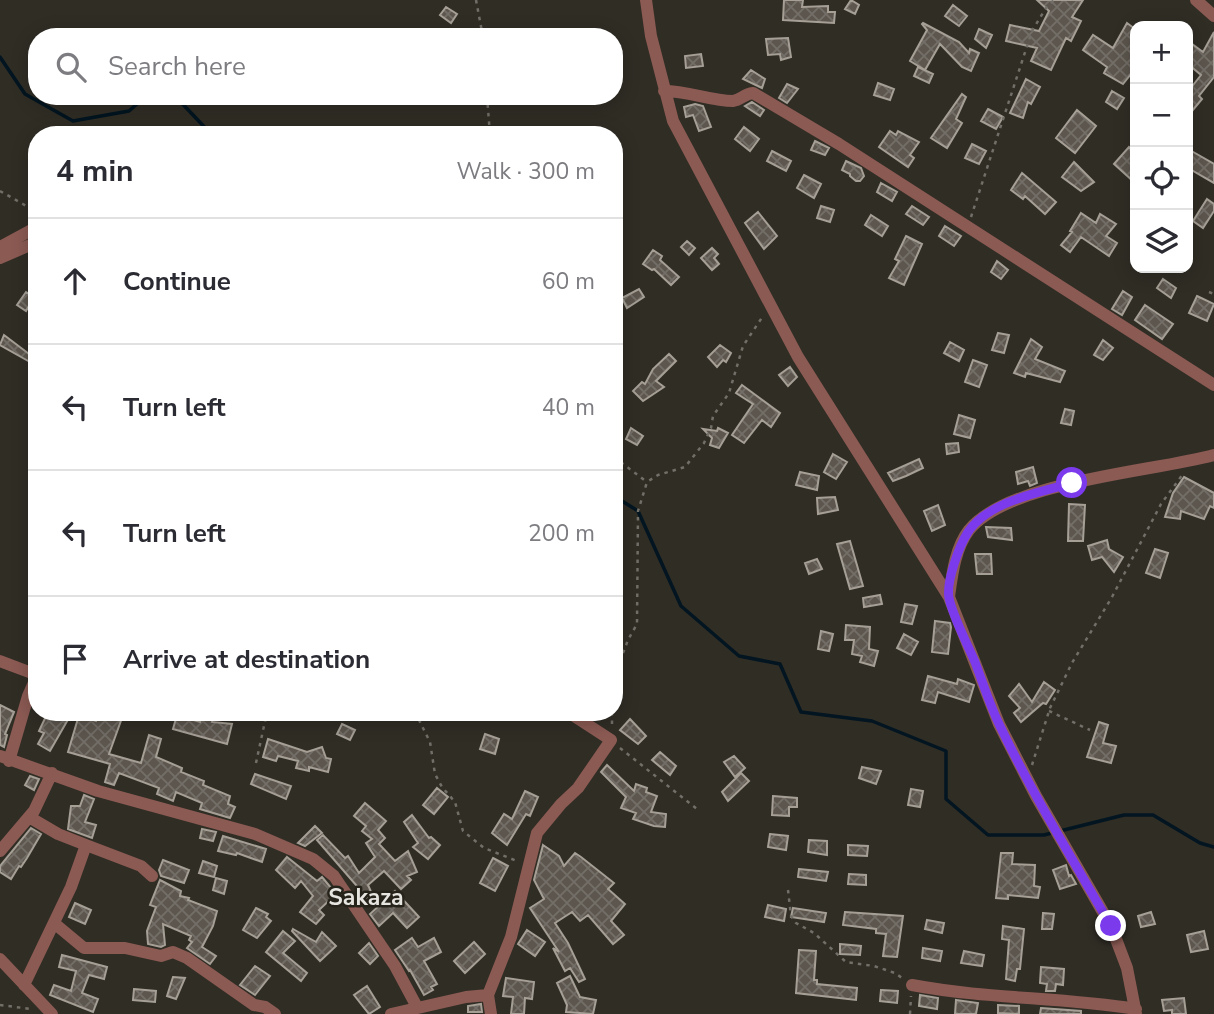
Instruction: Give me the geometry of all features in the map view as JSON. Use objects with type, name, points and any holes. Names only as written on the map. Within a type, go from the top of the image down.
[{"type":"street","points":[[646,0],[651,36],[673,121],[798,357],[949,597],[999,724],[1111,926],[1127,968],[1136,1011],[1043,998],[961,994],[912,985]]},
{"type":"street","points":[[1196,0],[1214,16]]},
{"type":"street","points":[[664,92],[735,101],[753,93],[839,144],[1214,385]]},
{"type":"street","points":[[0,247],[28,232]]},
{"type":"street","points":[[0,258],[28,246]]},
{"type":"street","points":[[949,597],[952,572],[967,533],[994,510],[1019,498],[1072,483],[1214,455]]},
{"type":"street","points":[[0,660],[28,672]]},
{"type":"street","points":[[28,696],[5,758],[98,791],[256,834],[313,859],[334,876],[395,966],[417,1007]]},
{"type":"street","points":[[491,1014],[488,995],[510,937],[540,827],[578,788],[611,740],[582,721]]},
{"type":"street","points":[[0,851],[34,811],[51,773]]},
{"type":"street","points":[[29,817],[58,834],[141,866],[152,876]]},
{"type":"street","points":[[24,985],[71,887],[86,845]]},
{"type":"street","points":[[54,923],[84,948],[125,948],[161,956],[173,952],[187,958],[254,1004],[275,1014]]},
{"type":"street","points":[[0,960],[50,1012]]},
{"type":"street","points":[[391,1014],[488,995]]},
{"type":"path","points":[[476,0],[481,28]]},
{"type":"path","points":[[968,226],[1032,31],[1054,0]]},
{"type":"path","points":[[488,105],[489,126]]},
{"type":"path","points":[[0,191],[28,207]]},
{"type":"path","points":[[1209,292],[1214,294]]},
{"type":"path","points":[[623,653],[637,624],[638,511],[647,482],[658,475],[685,467],[704,443],[713,416],[729,393],[743,346],[770,304]]},
{"type":"path","points":[[1027,778],[1049,711],[1072,663],[1112,597],[1161,504],[1189,462]]},
{"type":"path","points":[[623,464],[647,482]]},
{"type":"path","points":[[1049,711],[1090,730]]},
{"type":"path","points":[[256,763],[265,721]]},
{"type":"path","points":[[420,721],[430,742],[435,774],[455,802],[463,831],[484,848],[528,865]]},
{"type":"path","points":[[611,740],[697,808]]},
{"type":"path","points":[[788,890],[791,916],[796,923],[814,933],[846,962],[874,965],[895,973],[912,985],[910,1014]]},
{"type":"path","points":[[0,1005],[50,1012]]},
{"type":"building","points":[[784,0],[803,0],[802,7],[828,6],[828,12],[835,12],[834,23],[783,20]]},
{"type":"building","points":[[851,0],[859,5],[855,14],[845,9]]},
{"type":"building","points":[[1037,0],[1083,0],[1072,17],[1081,21],[1071,41],[1066,38],[1051,70],[1031,61],[1037,48],[1006,41],[1010,25],[1039,31],[1049,11]]},
{"type":"building","points":[[953,5],[967,16],[959,26],[945,16]]},
{"type":"building","points":[[446,7],[457,14],[451,23],[440,15]]},
{"type":"building","points":[[923,23],[959,42],[969,53],[970,49],[979,53],[971,71],[962,67],[940,44],[925,70],[910,61],[927,30]]},
{"type":"building","points":[[1127,23],[1130,25],[1130,75],[1123,84],[1104,73],[1107,67],[1083,50],[1093,35],[1113,48]]},
{"type":"building","points":[[979,29],[992,35],[986,48],[975,39]]},
{"type":"building","points":[[1214,32],[1214,77],[1199,96],[1202,99],[1193,110],[1193,85],[1201,75],[1193,68],[1193,45],[1203,52]]},
{"type":"building","points":[[788,38],[791,57],[781,60],[780,54],[768,55],[766,39]]},
{"type":"building","points":[[701,54],[703,66],[686,68],[685,56]]},
{"type":"building","points":[[918,67],[933,74],[929,83],[914,76]]},
{"type":"building","points":[[751,70],[765,79],[762,88],[743,79]]},
{"type":"building","points":[[1026,79],[1040,87],[1031,104],[1028,102],[1023,118],[1010,113]]},
{"type":"building","points":[[878,83],[894,89],[890,100],[874,95]]},
{"type":"building","points":[[787,84],[798,89],[787,103],[779,98]]},
{"type":"building","points":[[1112,91],[1124,98],[1117,109],[1106,102]]},
{"type":"building","points":[[962,94],[966,97],[956,119],[962,123],[947,148],[931,138]]},
{"type":"building","points":[[752,102],[764,110],[760,116],[745,106]]},
{"type":"building","points":[[695,104],[703,106],[711,127],[699,131],[693,115],[686,117],[684,107]]},
{"type":"building","points":[[988,109],[1003,117],[996,129],[981,121]]},
{"type":"building","points":[[1077,110],[1096,126],[1075,153],[1056,138]]},
{"type":"building","points":[[744,127],[759,139],[750,151],[735,139]]},
{"type":"building","points":[[890,131],[896,135],[898,131],[919,142],[910,155],[914,158],[908,167],[879,147]]},
{"type":"building","points":[[815,141],[829,148],[825,155],[811,150]]},
{"type":"building","points":[[972,144],[986,151],[979,164],[965,158]]},
{"type":"building","points":[[1129,147],[1130,178],[1114,164]]},
{"type":"building","points":[[772,151],[791,161],[786,171],[767,161]]},
{"type":"building","points":[[1193,152],[1214,164],[1214,183],[1193,171]]},
{"type":"building","points":[[846,161],[861,168],[864,176],[860,181],[842,170]]},
{"type":"building","points":[[1074,162],[1094,182],[1081,191],[1062,177]]},
{"type":"building","points":[[1022,173],[1056,202],[1045,214],[1025,196],[1023,199],[1011,190]]},
{"type":"building","points":[[804,175],[821,184],[814,198],[797,188]]},
{"type":"building","points":[[881,183],[897,192],[892,201],[877,192]]},
{"type":"building","points":[[1207,199],[1214,204],[1214,211],[1203,228],[1193,221]]},
{"type":"building","points":[[821,206],[834,210],[830,222],[817,218]]},
{"type":"building","points":[[912,206],[929,217],[923,225],[906,214]]},
{"type":"building","points":[[758,212],[777,236],[764,249],[745,223]]},
{"type":"building","points":[[1081,213],[1096,223],[1100,214],[1116,224],[1106,236],[1117,243],[1109,256],[1081,237],[1070,252],[1061,245],[1072,232],[1070,231]]},
{"type":"building","points":[[871,215],[888,226],[882,236],[865,225]]},
{"type":"building","points":[[945,226],[961,236],[954,246],[939,236]]},
{"type":"building","points":[[906,236],[922,244],[904,285],[889,278],[899,261],[895,259]]},
{"type":"building","points":[[687,241],[695,248],[689,255],[681,247]]},
{"type":"building","points":[[712,248],[718,254],[714,258],[719,264],[712,270],[701,258]]},
{"type":"building","points":[[653,250],[662,256],[660,260],[679,277],[671,285],[654,269],[643,264]]},
{"type":"building","points":[[997,261],[1008,270],[1001,279],[991,272]]},
{"type":"building","points":[[1163,279],[1176,288],[1171,298],[1157,288]]},
{"type":"building","points":[[639,289],[644,297],[627,308],[623,297]]},
{"type":"building","points":[[1123,291],[1132,297],[1122,315],[1112,309]]},
{"type":"building","points":[[26,292],[28,293],[26,311],[17,305]]},
{"type":"building","points":[[1197,296],[1214,304],[1207,321],[1189,313]]},
{"type":"building","points":[[1145,305],[1173,324],[1162,339],[1135,320]]},
{"type":"building","points":[[998,333],[1009,335],[1004,353],[992,350]]},
{"type":"building","points":[[4,335],[28,353],[28,361],[0,345]]},
{"type":"building","points":[[1031,339],[1042,347],[1035,359],[1065,371],[1060,382],[1026,373],[1025,377],[1014,373]]},
{"type":"building","points":[[1103,340],[1113,348],[1103,360],[1094,355]]},
{"type":"building","points":[[950,342],[964,350],[959,361],[944,353]]},
{"type":"building","points":[[720,345],[731,353],[726,362],[723,360],[717,367],[708,357]]},
{"type":"building","points":[[669,354],[676,361],[656,381],[664,387],[643,401],[633,391],[642,382],[645,384],[653,369]]},
{"type":"building","points":[[973,360],[987,365],[979,387],[965,382]]},
{"type":"building","points":[[790,367],[797,377],[788,386],[779,375]]},
{"type":"building","points":[[742,385],[780,413],[771,427],[762,420],[744,443],[732,435],[753,404],[736,393]]},
{"type":"building","points":[[1065,409],[1074,411],[1071,425],[1061,423]]},
{"type":"building","points":[[959,415],[975,420],[970,438],[954,434]]},
{"type":"building","points":[[631,428],[643,436],[637,445],[626,439]]},
{"type":"building","points":[[718,428],[728,433],[719,448],[710,445],[712,438],[703,429],[717,431]]},
{"type":"building","points":[[958,443],[959,452],[947,454],[946,444]]},
{"type":"building","points":[[833,454],[847,462],[836,479],[824,472]]},
{"type":"building","points":[[919,459],[923,468],[893,481],[888,473]]},
{"type":"building","points":[[1033,467],[1037,483],[1030,486],[1028,481],[1018,484],[1016,472]]},
{"type":"building","points":[[800,472],[819,476],[817,490],[796,485]]},
{"type":"building","points":[[1184,477],[1214,493],[1214,508],[1210,506],[1204,519],[1181,511],[1180,519],[1165,517],[1173,493]]},
{"type":"building","points":[[835,497],[838,510],[818,514],[817,498]]},
{"type":"building","points":[[1069,504],[1085,505],[1083,541],[1068,541]]},
{"type":"building","points":[[938,505],[945,525],[932,531],[924,511]]},
{"type":"building","points":[[986,527],[1011,528],[1012,540],[988,537]]},
{"type":"building","points":[[1107,540],[1109,549],[1123,557],[1114,572],[1102,557],[1092,560],[1088,546]]},
{"type":"building","points":[[850,541],[863,586],[850,589],[837,544]]},
{"type":"building","points":[[1155,549],[1168,553],[1160,578],[1146,573]]},
{"type":"building","points":[[975,554],[991,554],[992,574],[977,574]]},
{"type":"building","points":[[817,559],[822,569],[809,574],[805,563]]},
{"type":"building","points":[[880,595],[882,604],[864,607],[863,598]]},
{"type":"building","points":[[905,604],[917,606],[912,624],[901,622]]},
{"type":"building","points":[[935,621],[950,623],[948,654],[932,652]]},
{"type":"building","points":[[846,625],[870,627],[869,649],[878,651],[874,666],[860,662],[862,656],[852,654],[854,640],[845,640]]},
{"type":"building","points":[[821,631],[833,634],[829,651],[818,649]]},
{"type":"building","points":[[904,634],[918,642],[911,655],[897,648]]},
{"type":"building","points":[[928,676],[957,684],[958,679],[974,685],[969,702],[938,692],[935,703],[922,700]]},
{"type":"building","points":[[1044,682],[1055,690],[1046,704],[1043,703],[1021,722],[1014,713],[1020,708],[1009,696],[1019,684],[1032,702]]},
{"type":"building","points":[[0,705],[14,712],[5,734],[4,747],[0,745]]},
{"type":"building","points":[[630,719],[646,736],[638,744],[620,730]]},
{"type":"building","points":[[44,721],[67,721],[50,751],[38,744],[44,733],[39,731]]},
{"type":"building","points":[[77,721],[121,721],[109,754],[141,763],[149,735],[161,739],[156,757],[182,768],[181,772],[204,781],[203,785],[230,796],[228,804],[235,807],[230,818],[200,809],[202,803],[176,792],[173,801],[157,794],[159,788],[119,773],[114,785],[105,782],[110,764],[68,752]]},
{"type":"building","points":[[175,721],[232,724],[227,744],[173,729]]},
{"type":"building","points":[[1099,722],[1108,725],[1103,743],[1116,746],[1111,763],[1087,757]]},
{"type":"building","points":[[342,724],[355,730],[350,740],[337,734]]},
{"type":"building","points":[[485,734],[499,739],[495,754],[480,749]]},
{"type":"building","points":[[268,739],[307,752],[322,747],[326,758],[331,759],[328,772],[309,767],[309,771],[296,768],[298,761],[278,756],[276,761],[263,757]]},
{"type":"building","points":[[660,752],[676,766],[670,775],[652,760]]},
{"type":"building","points":[[734,756],[745,768],[735,777],[724,762]]},
{"type":"building","points":[[607,765],[634,791],[636,784],[657,796],[651,812],[666,814],[665,827],[633,819],[636,813],[621,808],[626,797],[601,772]]},
{"type":"building","points":[[862,767],[881,771],[876,784],[859,778]]},
{"type":"building","points":[[741,773],[749,781],[728,801],[722,792]]},
{"type":"building","points":[[255,774],[291,786],[286,799],[251,784]]},
{"type":"building","points":[[30,776],[39,779],[34,790],[25,785]]},
{"type":"building","points":[[437,788],[448,797],[434,814],[423,805]]},
{"type":"building","points":[[911,789],[923,791],[920,807],[908,805]]},
{"type":"building","points":[[525,791],[538,797],[530,816],[526,814],[507,845],[492,833],[504,814],[512,819]]},
{"type":"building","points":[[84,795],[94,799],[85,822],[96,825],[92,838],[68,829],[71,806],[80,806]]},
{"type":"building","points":[[773,796],[797,798],[797,807],[789,807],[789,816],[772,815]]},
{"type":"building","points":[[365,803],[386,821],[378,830],[385,838],[379,844],[395,861],[408,851],[417,872],[407,876],[411,880],[401,889],[384,871],[368,885],[373,896],[369,900],[317,840],[323,835],[345,858],[348,856],[359,873],[375,857],[366,843],[372,839],[362,831],[366,826],[354,816]]},
{"type":"building","points":[[412,815],[429,838],[440,845],[428,859],[413,847],[418,843],[404,822]]},
{"type":"building","points":[[315,826],[322,833],[305,846],[298,843]]},
{"type":"building","points":[[31,828],[41,834],[11,879],[0,872],[0,866]]},
{"type":"building","points":[[202,829],[216,832],[213,841],[200,838]]},
{"type":"building","points":[[770,834],[788,836],[786,850],[768,847]]},
{"type":"building","points":[[223,836],[266,849],[262,862],[237,853],[218,851]]},
{"type":"building","points":[[809,840],[827,841],[827,855],[808,852]]},
{"type":"building","points":[[543,845],[559,856],[564,866],[575,853],[581,857],[614,883],[608,889],[625,904],[611,921],[624,935],[613,944],[588,915],[580,921],[572,912],[555,923],[585,979],[579,982],[570,968],[565,971],[553,948],[559,952],[530,908],[544,899],[534,880]]},
{"type":"building","points":[[848,845],[868,846],[867,856],[848,855]]},
{"type":"building","points":[[1001,853],[1013,853],[1012,864],[1035,865],[1034,886],[1040,887],[1038,898],[1008,895],[1008,899],[996,898]]},
{"type":"building","points":[[287,857],[317,881],[322,877],[336,894],[319,910],[324,915],[316,924],[300,912],[313,896],[301,881],[295,888],[276,870]]},
{"type":"building","points":[[493,858],[508,866],[495,891],[480,883]]},
{"type":"building","points":[[163,860],[189,870],[184,883],[161,876],[159,870]]},
{"type":"building","points":[[203,861],[217,866],[214,877],[199,873]]},
{"type":"building","points":[[1066,865],[1069,876],[1071,875],[1076,884],[1060,889],[1053,870]]},
{"type":"building","points":[[799,869],[828,872],[826,881],[798,877]]},
{"type":"building","points":[[849,874],[866,875],[866,885],[848,884]]},
{"type":"building","points":[[216,878],[227,881],[224,894],[213,890]]},
{"type":"building","points":[[160,880],[181,891],[180,896],[217,911],[202,947],[216,956],[210,964],[187,948],[192,942],[189,940],[191,936],[163,924],[165,945],[161,947],[148,944],[147,931],[156,907],[150,905]]},
{"type":"building","points":[[395,891],[419,917],[407,928],[393,913],[379,926],[370,914]]},
{"type":"building","points":[[75,903],[91,910],[85,924],[69,917]]},
{"type":"building","points":[[768,905],[786,909],[784,921],[765,917]]},
{"type":"building","points":[[256,908],[268,914],[266,917],[271,921],[257,938],[243,930]]},
{"type":"building","points":[[793,908],[826,913],[824,922],[791,917]]},
{"type":"building","points":[[845,912],[903,916],[897,957],[883,956],[886,934],[876,933],[876,929],[843,925]]},
{"type":"building","points":[[1151,912],[1155,924],[1141,927],[1138,916]]},
{"type":"building","points":[[1043,913],[1054,914],[1052,929],[1042,929]]},
{"type":"building","points":[[927,920],[944,923],[942,933],[925,929]]},
{"type":"building","points":[[1003,926],[1024,929],[1020,969],[1017,969],[1015,981],[1006,979],[1009,940],[1002,939]]},
{"type":"building","points":[[293,929],[316,942],[322,932],[336,946],[320,961]]},
{"type":"building","points":[[527,930],[545,942],[535,956],[518,944]]},
{"type":"building","points":[[283,931],[295,941],[283,953],[307,973],[301,981],[266,952]]},
{"type":"building","points":[[1204,931],[1208,949],[1191,952],[1187,935]]},
{"type":"building","points":[[412,938],[418,947],[434,938],[441,952],[424,961],[437,984],[424,995],[395,950]]},
{"type":"building","points":[[474,942],[485,954],[465,973],[454,961]]},
{"type":"building","points":[[369,943],[378,956],[370,964],[359,953]]},
{"type":"building","points":[[840,944],[861,946],[860,955],[840,954]]},
{"type":"building","points":[[923,948],[942,951],[940,961],[922,958]]},
{"type":"building","points":[[799,950],[816,951],[814,980],[817,980],[817,984],[857,988],[856,1000],[796,993]]},
{"type":"building","points":[[964,951],[984,955],[982,966],[961,963]]},
{"type":"building","points":[[62,955],[107,967],[104,979],[89,975],[82,993],[98,999],[93,1012],[50,995],[54,985],[71,991],[76,971],[59,967]]},
{"type":"building","points":[[255,966],[270,976],[255,995],[240,985]]},
{"type":"building","points":[[1041,967],[1064,969],[1063,985],[1056,984],[1055,991],[1046,991],[1047,984],[1040,983]]},
{"type":"building","points":[[570,976],[580,997],[596,1000],[593,1014],[566,1012],[567,1005],[557,983]]},
{"type":"building","points":[[173,977],[185,978],[176,999],[167,996]]},
{"type":"building","points":[[506,978],[534,982],[532,999],[525,998],[524,1014],[511,1014],[513,997],[503,996]]},
{"type":"building","points":[[367,986],[380,1007],[369,1014],[354,995]]},
{"type":"building","points":[[134,989],[156,991],[155,1002],[133,1000]]},
{"type":"building","points":[[881,990],[898,991],[897,1003],[880,1001]]},
{"type":"building","points":[[920,995],[938,998],[937,1009],[919,1006]]},
{"type":"building","points":[[1184,998],[1186,1014],[1164,1011],[1162,1000]]},
{"type":"building","points":[[956,1000],[978,1003],[976,1014],[955,1014]]},
{"type":"building","points":[[481,1004],[482,1012],[468,1012],[468,1006]]},
{"type":"building","points":[[998,1005],[1019,1006],[1019,1014],[998,1013]]},
{"type":"building","points":[[1041,1008],[1081,1011],[1081,1014],[1040,1014]]},
{"type":"waterway","points":[[0,57],[28,96]]},
{"type":"waterway","points":[[45,105],[73,121],[129,111],[136,105]]},
{"type":"waterway","points":[[184,105],[203,126]]},
{"type":"waterway","points":[[623,502],[638,511],[681,606],[739,656],[780,664],[801,712],[872,721],[946,751],[946,799],[988,835],[1044,835],[1124,815],[1153,815],[1200,843],[1214,847]]},
{"type":"district","name":"Sakaza","points":[[366,897]]},
{"type":"route","points":[[1072,483],[1019,498],[977,522],[967,533],[958,553],[949,597],[999,724],[1036,796],[1111,926]]}]
